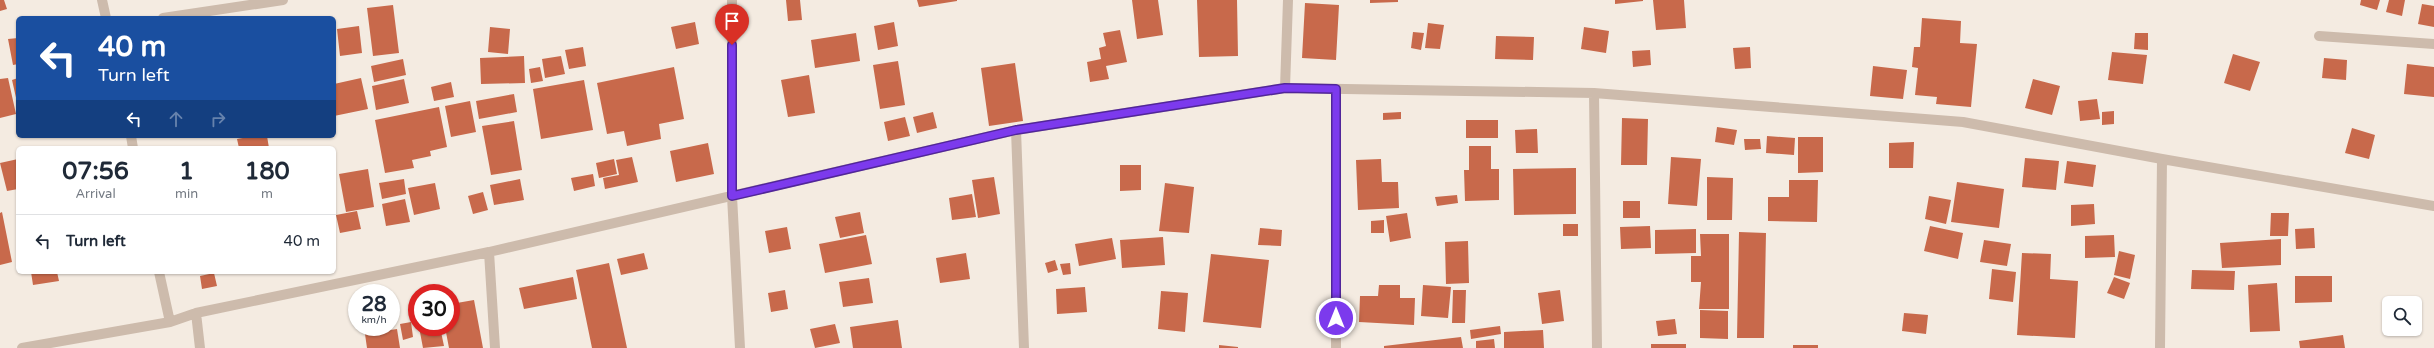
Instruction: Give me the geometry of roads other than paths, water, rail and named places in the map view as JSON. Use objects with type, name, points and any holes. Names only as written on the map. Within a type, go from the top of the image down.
[{"type":"street","points":[[102,0],[106,16]]},
{"type":"street","points":[[176,16],[283,0]]},
{"type":"street","points":[[732,0],[732,196],[740,348]]},
{"type":"street","points":[[1285,88],[1288,0]]},
{"type":"street","points":[[2319,36],[2434,44]]},
{"type":"street","points":[[22,348],[170,322],[196,314],[489,252],[1016,130],[1285,88],[1594,93],[1963,122],[2162,159],[2434,206]]},
{"type":"street","points":[[1336,89],[1336,348]]},
{"type":"street","points":[[1594,93],[1597,348]]},
{"type":"street","points":[[1016,130],[1024,348]]},
{"type":"street","points":[[2160,348],[2162,159]]},
{"type":"street","points":[[489,252],[496,348]]},
{"type":"street","points":[[159,274],[170,322]]},
{"type":"street","points":[[196,314],[200,348]]}]
